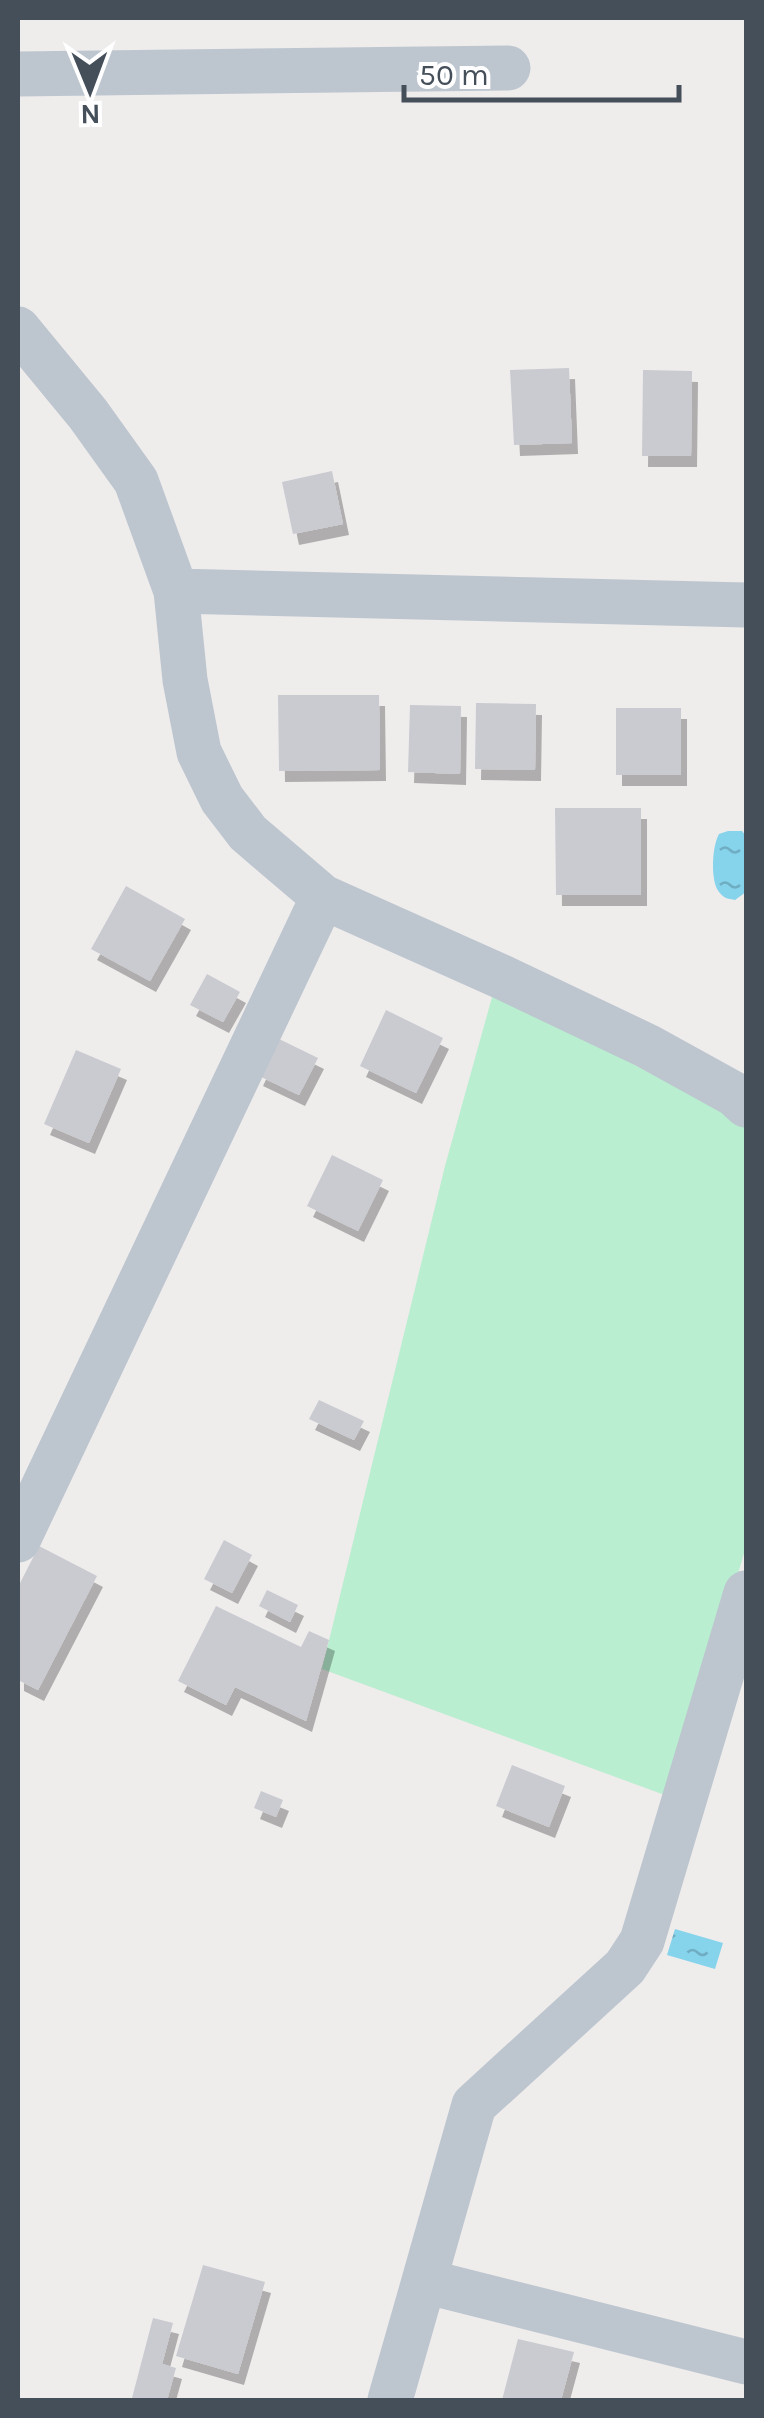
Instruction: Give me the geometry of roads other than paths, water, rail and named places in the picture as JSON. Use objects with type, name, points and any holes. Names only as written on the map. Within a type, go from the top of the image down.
[{"type":"street","points":[[18,74],[508,68]]},
{"type":"street","points":[[18,329],[88,414],[136,481],[176,590],[185,680],[198,752],[222,799],[248,833],[323,897],[551,1000],[743,1095]]},
{"type":"street","points":[[176,590],[746,605]]},
{"type":"street","points":[[18,1540],[323,897]]},
{"type":"street","points":[[390,2400],[474,2105],[625,1966],[642,1941],[746,1593]]},
{"type":"street","points":[[424,2281],[746,2362]]},
{"type":"water","points":[[728,831],[742,831],[746,836],[746,892],[735,900],[719,892],[713,872],[717,839]]},
{"type":"water","points":[[675,1929],[723,1943],[715,1969],[667,1955]]}]
